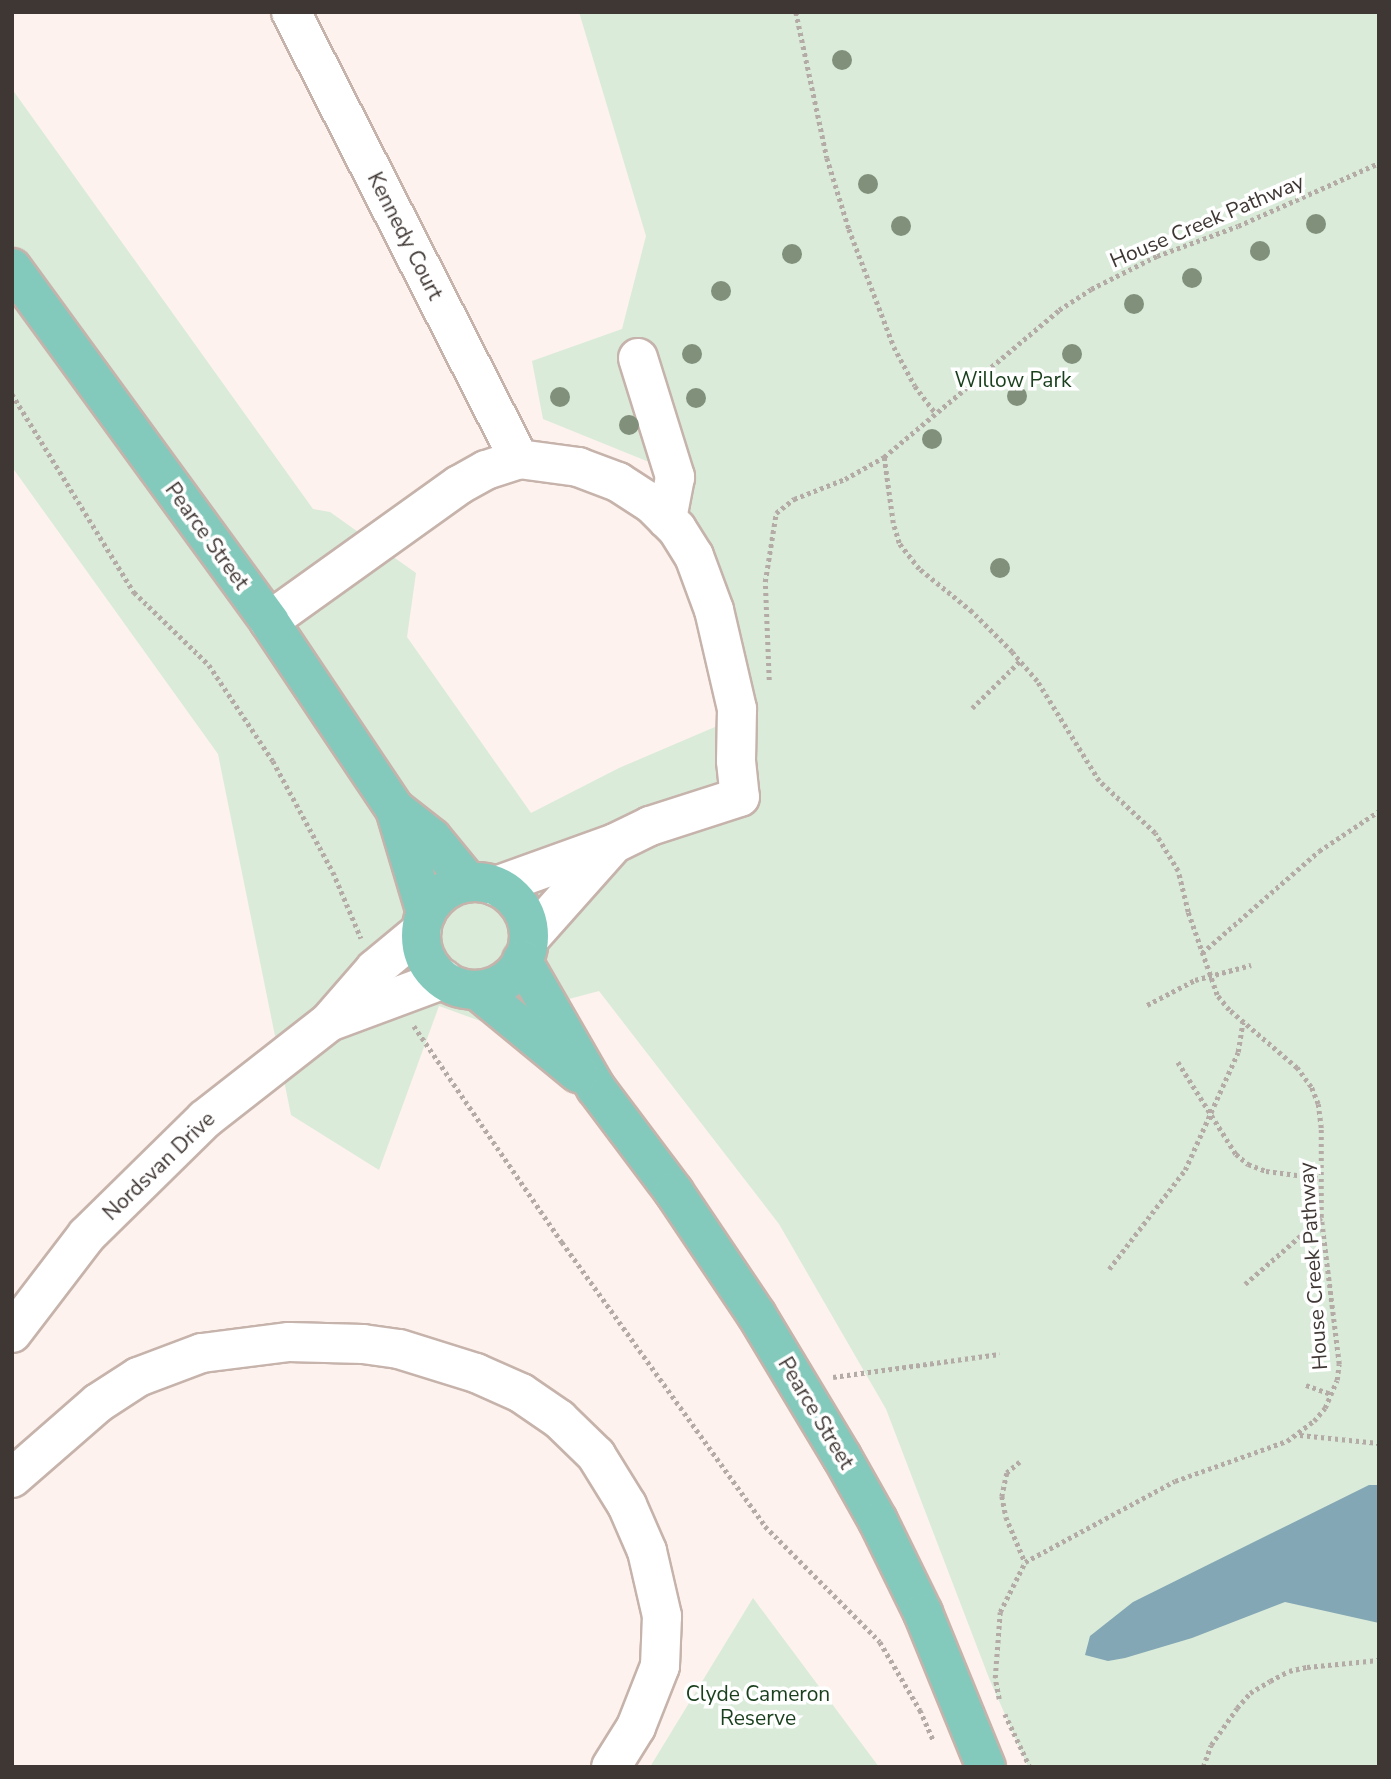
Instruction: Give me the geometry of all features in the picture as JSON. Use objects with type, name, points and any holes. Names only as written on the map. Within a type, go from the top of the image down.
[{"type":"main road","name":"Pearce Street","points":[[12,268],[269,621],[395,809],[432,838],[482,884]]},
{"type":"main road","name":"Pearce Street","points":[[395,809],[424,922]]},
{"type":"main road","points":[[482,884],[510,895],[521,907],[527,923],[525,950],[506,980],[460,985],[427,960],[424,922],[436,898],[451,887],[482,884]]},
{"type":"main road","name":"Pearce Street","points":[[525,950],[596,1088],[674,1192],[797,1381],[878,1521],[912,1590],[986,1767]]},
{"type":"main road","name":"Pearce Street","points":[[460,985],[596,1088]]},
{"type":"street","name":"Kennedy Court","points":[[291,12],[519,459]]},
{"type":"street","points":[[638,358],[676,477],[667,519]]},
{"type":"street","points":[[269,621],[459,485],[486,470],[519,459],[579,467],[618,482],[652,504],[667,519],[694,556],[714,610],[737,709],[736,761],[740,797],[650,826],[615,843],[482,884]]},
{"type":"street","points":[[525,950],[615,843]]},
{"type":"street","name":"Nordsvan Drive","points":[[12,1333],[87,1236],[205,1119],[329,1022],[384,983],[424,922]]},
{"type":"street","name":"Nordsvan Drive","points":[[384,983],[460,985]]},
{"type":"street","points":[[12,1478],[98,1403],[138,1377],[202,1353],[289,1342],[363,1344],[399,1349],[476,1373],[522,1393],[559,1419],[596,1455],[627,1505],[647,1551],[662,1616],[660,1667],[636,1727],[611,1767]]},
{"type":"path","points":[[796,12],[827,158],[849,229],[894,347],[915,386],[935,413]]},
{"type":"path","name":"House Creek Pathway","points":[[1025,1562],[1175,1481],[1298,1434],[1314,1421],[1331,1394],[1339,1364],[1321,1217],[1321,1128],[1318,1104],[1311,1087],[1278,1049],[1243,1021],[1217,995],[1208,976],[1178,870],[1155,833],[1099,781],[1037,681],[1020,661],[972,612],[907,556],[898,543],[892,523],[884,457],[1059,310],[1091,289],[1157,256],[1238,226],[1379,163]]},
{"type":"path","points":[[12,394],[134,592],[209,665],[274,761],[333,872],[384,983],[765,1526],[880,1642],[920,1710],[936,1744]]},
{"type":"path","points":[[769,688],[765,582],[776,513],[794,499],[845,479],[884,457]]},
{"type":"path","points":[[972,708],[1020,661]]},
{"type":"path","points":[[1202,953],[1319,850],[1379,811]]},
{"type":"path","points":[[1147,1005],[1195,980],[1251,965]]},
{"type":"path","points":[[1109,1269],[1185,1170],[1238,1052],[1243,1021]]},
{"type":"path","points":[[1178,1062],[1236,1154],[1248,1164],[1266,1171],[1320,1178]]},
{"type":"path","points":[[1245,1284],[1321,1217]]},
{"type":"path","points":[[797,1381],[999,1354]]},
{"type":"path","points":[[1306,1385],[1331,1394]]},
{"type":"path","points":[[1298,1434],[1379,1443]]},
{"type":"path","points":[[1020,1462],[1007,1474],[1002,1496],[1006,1517],[1025,1562],[1000,1612],[995,1678],[1002,1707],[1030,1767]]},
{"type":"path","points":[[1203,1767],[1211,1745],[1237,1708],[1250,1693],[1269,1681],[1307,1667],[1379,1660]]},
{"type":"green space","name":"Willow Park","points":[[579,12],[1379,12],[1379,1767],[1028,1767],[989,1678],[886,1409],[779,1224],[599,991],[483,1022],[439,1006],[379,1170],[291,1115],[218,754],[12,467],[12,89],[313,509],[330,512],[416,573],[407,637],[531,813],[619,768],[743,715],[654,464],[543,419],[532,361],[622,329],[646,236]]},
{"type":"green space","name":"Clyde Cameron Reserve","points":[[753,1598],[879,1767],[650,1767]]},
{"type":"water","points":[[1369,1485],[1379,1485],[1379,1623],[1285,1602],[1192,1638],[1125,1658],[1108,1661],[1085,1655],[1090,1636],[1133,1602]]}]
